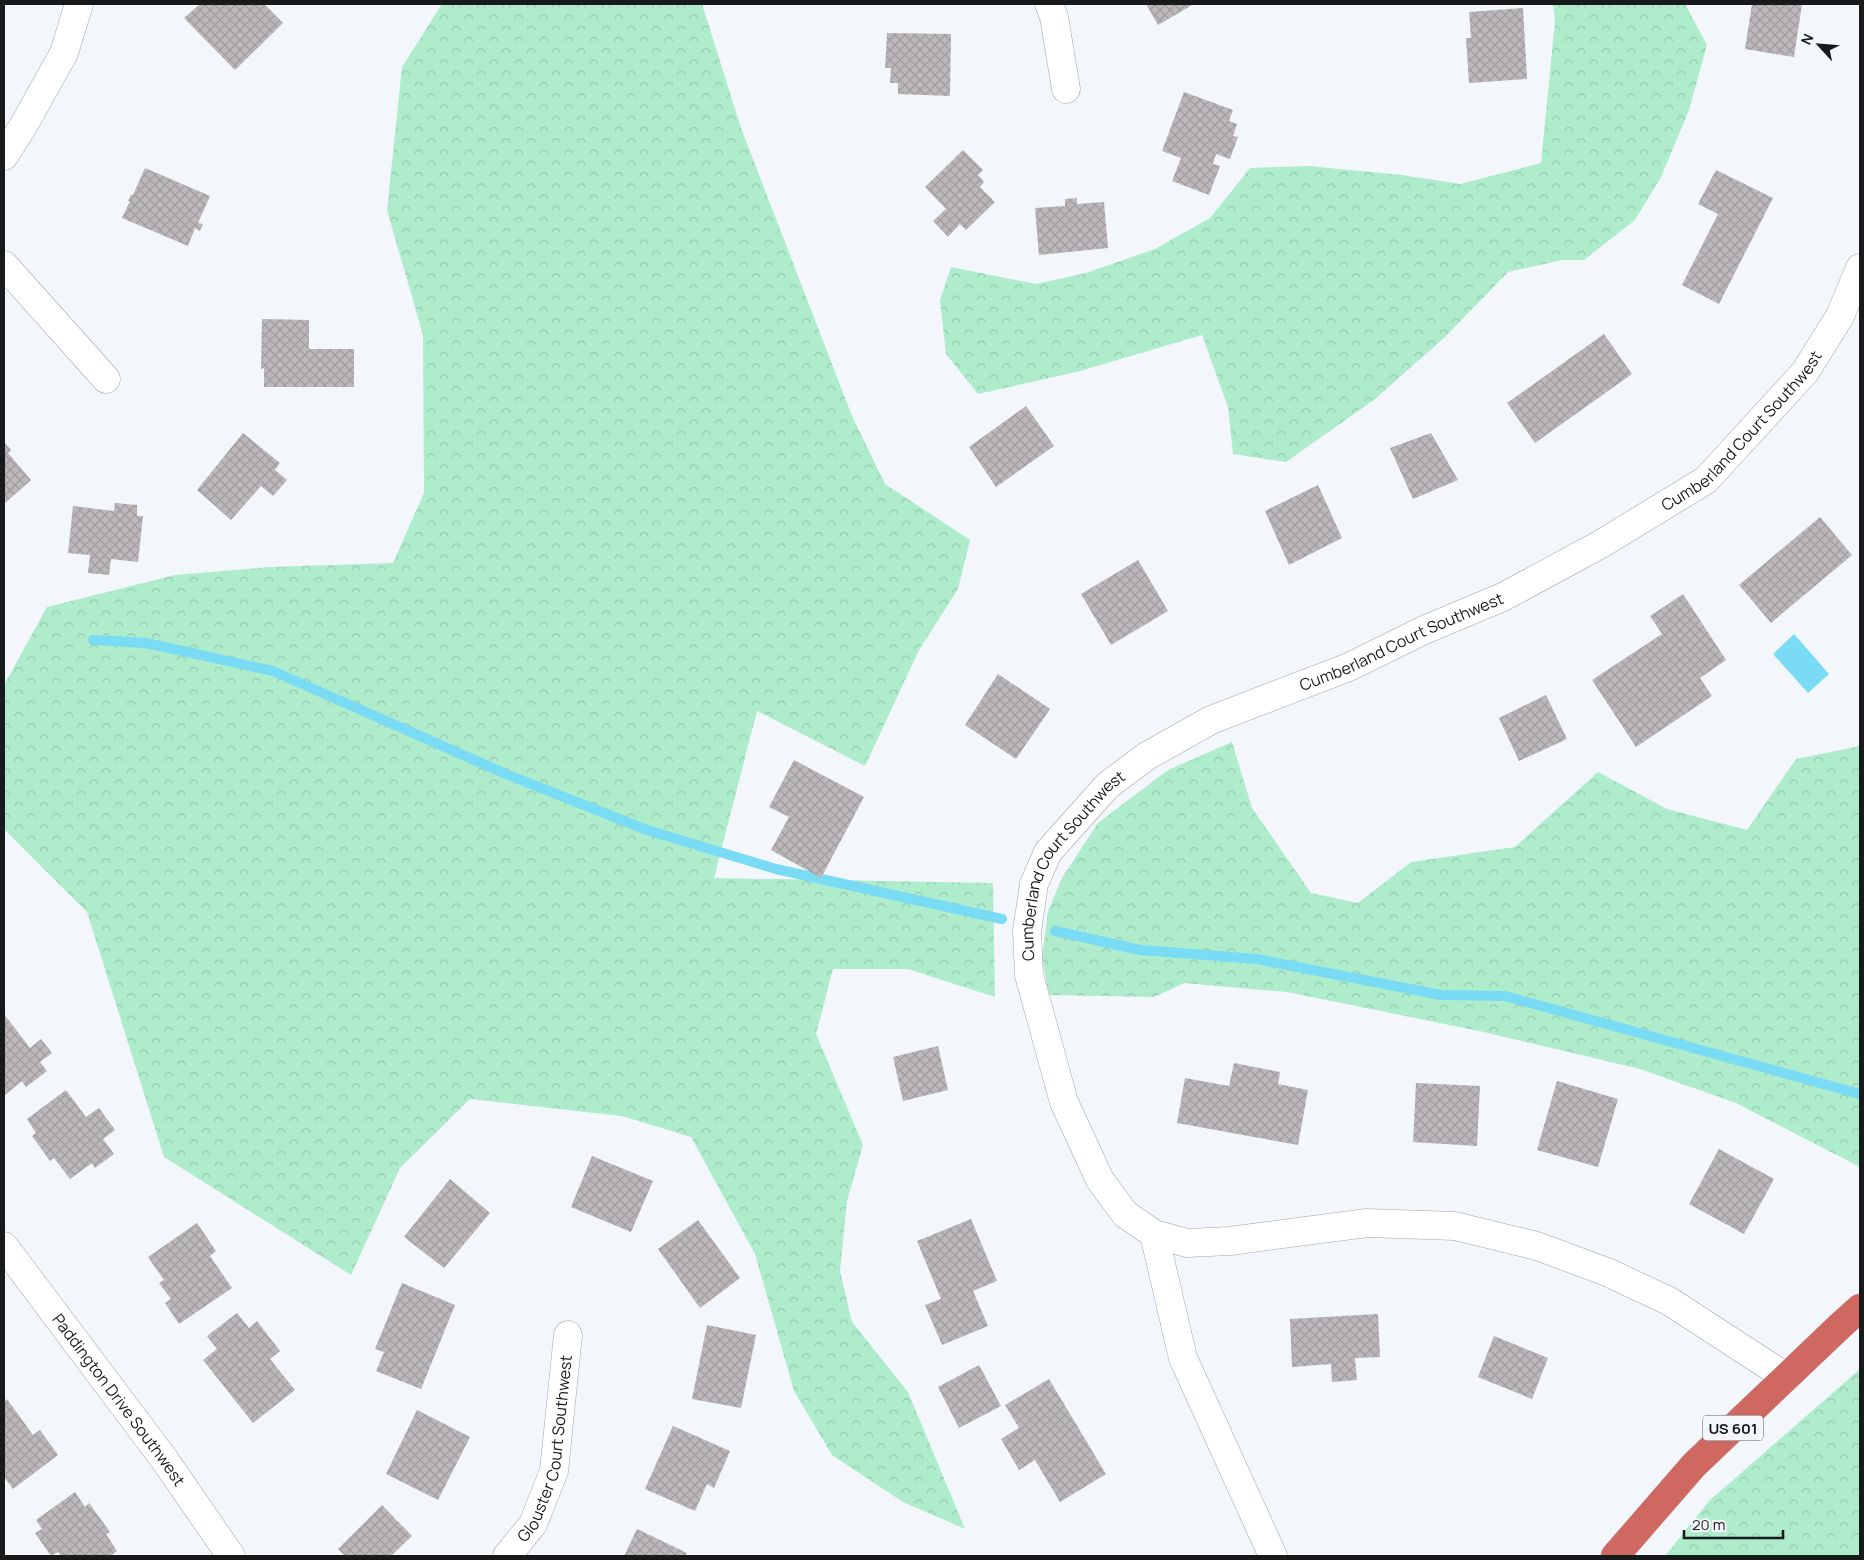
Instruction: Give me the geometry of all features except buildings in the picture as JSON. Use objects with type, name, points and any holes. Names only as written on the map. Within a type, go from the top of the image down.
[{"type":"highway","name":"US 601","points":[[1615,1556],[1694,1465],[1860,1308]]},
{"type":"street","points":[[4,156],[64,53],[79,4]]},
{"type":"street","points":[[1049,4],[1054,17],[1066,89]]},
{"type":"street","points":[[4,265],[106,379]]},
{"type":"street","name":"Cumberland Court Southwest","points":[[1786,1377],[1669,1301],[1607,1272],[1537,1246],[1454,1226],[1367,1223],[1230,1240],[1187,1243],[1154,1234],[1126,1214],[1100,1180],[1064,1102],[1029,975],[1027,930],[1034,884],[1048,852],[1108,785],[1147,756],[1211,720],[1349,667],[1424,630],[1503,597],[1601,544],[1706,480],[1805,372],[1840,316],[1860,268]]},
{"type":"street","points":[[1154,1234],[1183,1358],[1273,1556]]},
{"type":"street","name":"Paddington Drive Southwest","points":[[4,1246],[164,1459],[231,1556]]},
{"type":"street","name":"Glouster Court Southwest","points":[[507,1556],[533,1524],[554,1471],[568,1335]]},
{"type":"green space","points":[[442,4],[702,4],[741,128],[852,416],[885,484],[970,540],[958,589],[919,650],[865,766],[757,711],[714,878],[993,883],[995,997],[908,969],[833,969],[816,1034],[863,1145],[847,1201],[840,1271],[852,1322],[908,1392],[965,1529],[903,1502],[832,1455],[794,1391],[755,1254],[691,1137],[622,1116],[470,1099],[400,1168],[351,1275],[164,1157],[87,912],[4,829],[4,685],[47,607],[175,575],[270,567],[393,563],[424,493],[423,335],[387,210],[402,67]]},
{"type":"green space","points":[[1553,4],[1685,4],[1707,45],[1689,110],[1661,177],[1635,220],[1584,260],[1562,260],[1508,272],[1445,337],[1375,399],[1286,462],[1233,454],[1228,407],[1202,335],[1080,371],[978,394],[946,354],[940,300],[951,267],[1036,284],[1086,273],[1155,249],[1210,218],[1250,168],[1309,166],[1402,175],[1460,184],[1541,163],[1555,21]]},
{"type":"green space","points":[[1232,742],[1252,808],[1311,893],[1358,903],[1411,862],[1515,847],[1598,772],[1667,809],[1747,830],[1796,759],[1860,746],[1860,1167],[1736,1103],[1640,1069],[1484,1032],[1287,992],[1184,983],[1154,997],[1049,995],[1042,958],[1048,911],[1062,878],[1098,823],[1168,770]]},
{"type":"green space","points":[[1860,1369],[1860,1556],[1665,1556],[1709,1501]]},
{"type":"water","points":[[1794,634],[1829,674],[1808,693],[1773,654]]},
{"type":"waterway","points":[[93,640],[146,643],[273,671],[506,774],[647,830],[776,869],[1002,919]]},
{"type":"waterway","points":[[1055,931],[1140,950],[1257,959],[1441,995],[1505,996],[1860,1094]]}]
